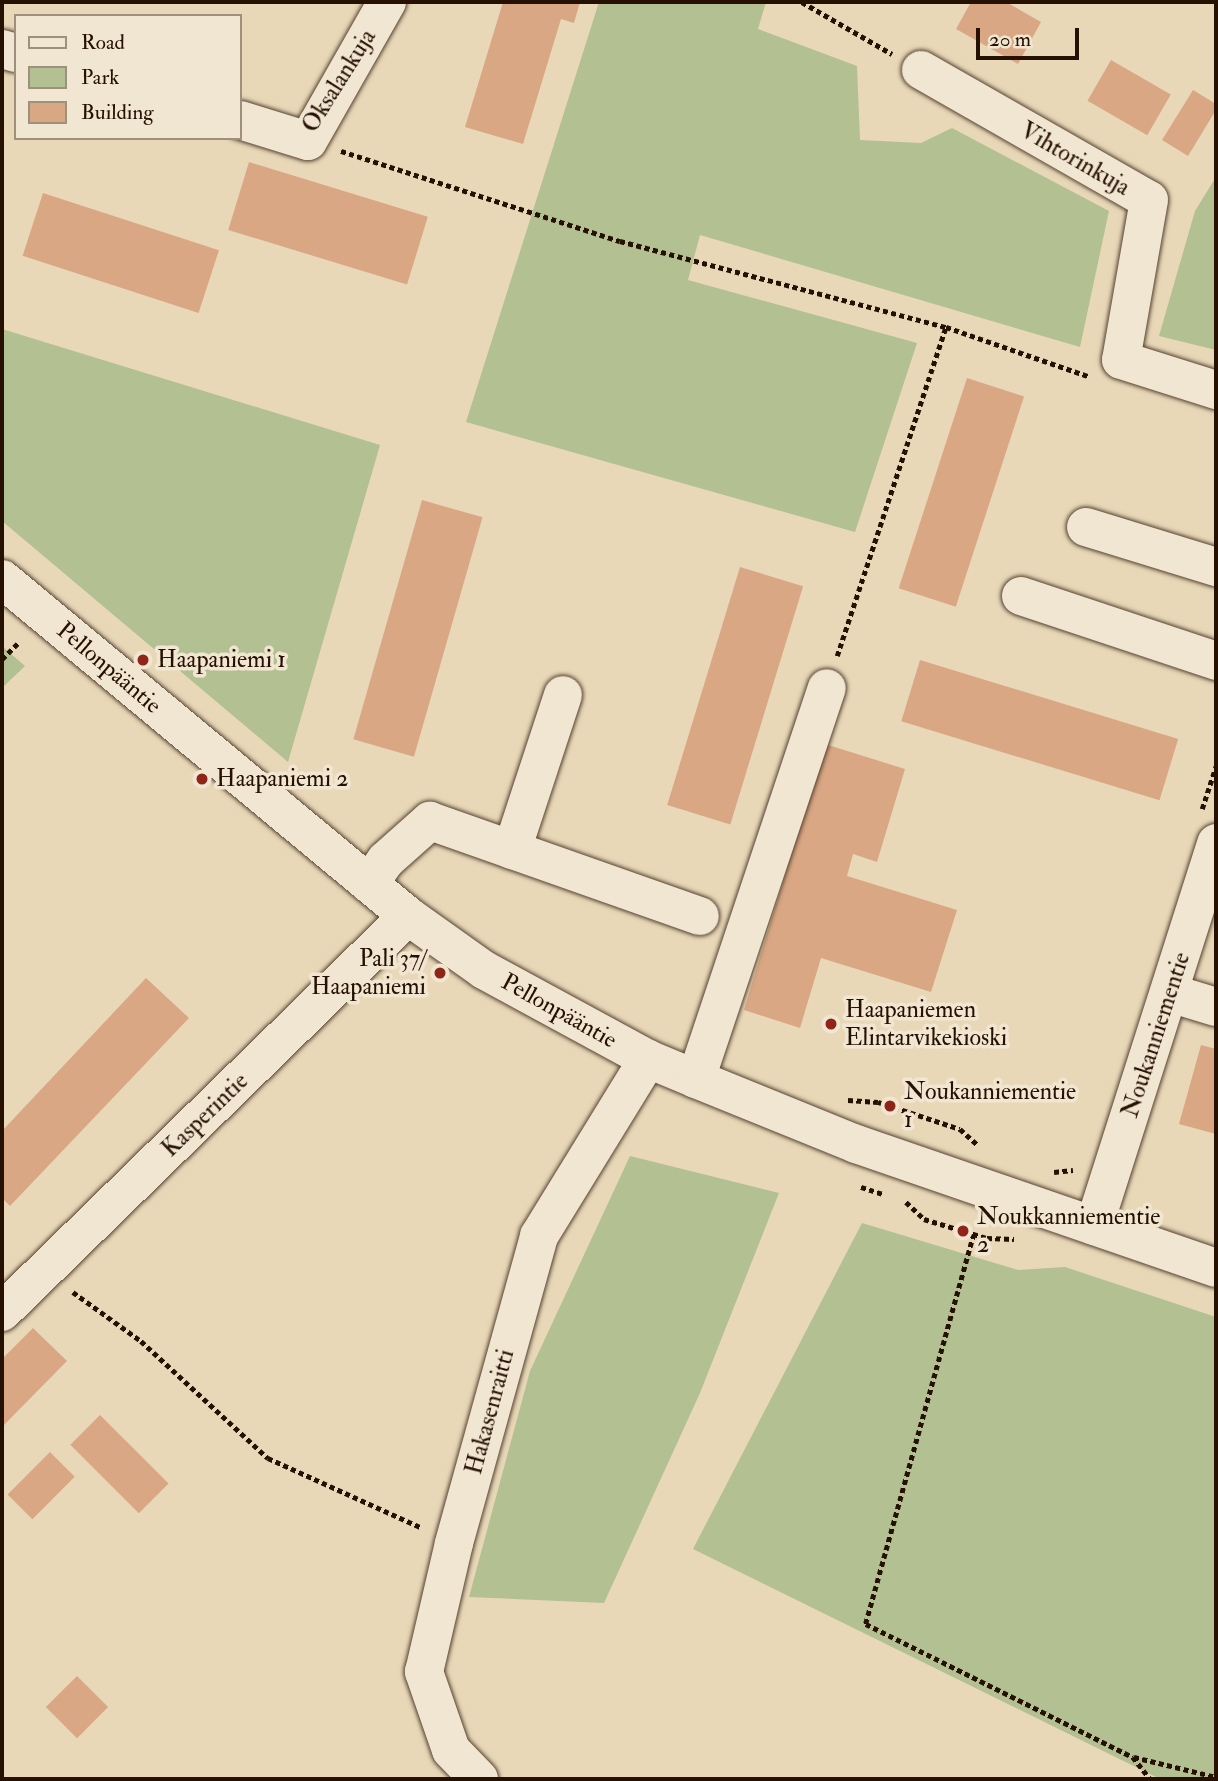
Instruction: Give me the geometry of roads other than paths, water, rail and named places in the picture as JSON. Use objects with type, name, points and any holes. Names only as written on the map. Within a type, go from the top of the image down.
[{"type":"street","name":"Oksalankuja","points":[[242,121],[308,141],[387,2]]},
{"type":"street","name":"Vihtorinkuja","points":[[921,71],[1149,201],[1121,360],[1216,390]]},
{"type":"street","points":[[1086,527],[1216,567]]},
{"type":"street","name":"Pellonpääntie","points":[[2,579],[408,916],[484,970],[648,1059],[696,1079],[856,1144],[1216,1268]]},
{"type":"street","points":[[1021,596],[1216,661]]},
{"type":"street","points":[[696,1079],[827,688]]},
{"type":"street","points":[[512,850],[563,695]]},
{"type":"street","points":[[369,884],[386,860],[430,821],[700,916]]},
{"type":"street","name":"Noukanniementie","points":[[1094,1226],[1216,843]]},
{"type":"street","name":"Kasperintie","points":[[2,1312],[408,916]]},
{"type":"street","points":[[1170,993],[1216,1007]]},
{"type":"street","name":"Hakasenraitti","points":[[479,1779],[450,1750],[424,1672],[454,1543],[539,1236],[648,1059]]},
{"type":"place","name":"Haapaniemi 1","points":[[143,660]]},
{"type":"place","name":"Haapaniemi 2","points":[[202,779]]},
{"type":"place","name":"Pali 37/ Haapaniemi","points":[[440,973]]},
{"type":"place","name":"Haapaniemen Elintarvikekioski","points":[[831,1024]]},
{"type":"place","name":"Noukanniementie 1","points":[[890,1106]]},
{"type":"place","name":"Noukkanniementie 2","points":[[963,1231]]}]
